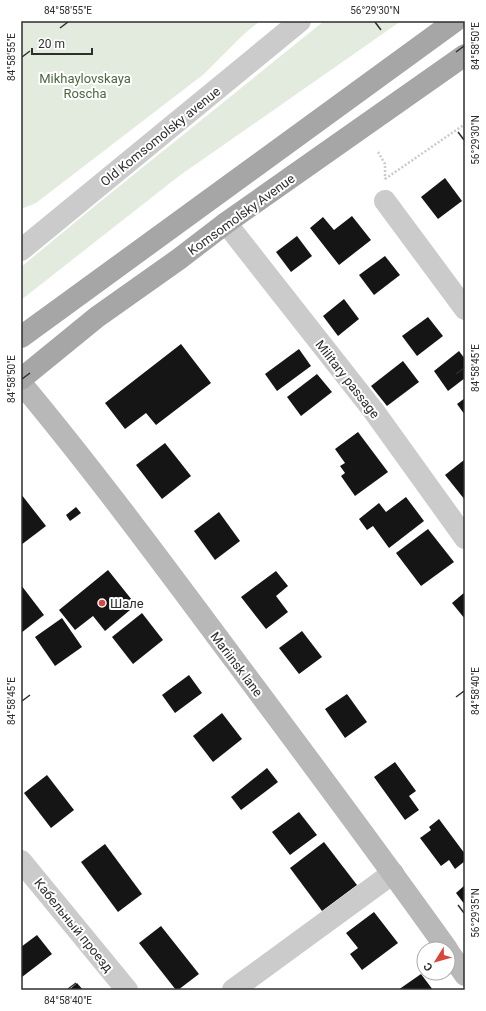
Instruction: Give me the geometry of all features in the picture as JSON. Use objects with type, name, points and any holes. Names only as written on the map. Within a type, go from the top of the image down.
[{"type":"main road","points":[[21,337],[455,21]]},
{"type":"main road","name":"Komsomolsky Avenue","points":[[21,379],[97,318],[226,223],[465,55]]},
{"type":"street","name":"Old Komsomolsky avenue","points":[[21,250],[300,21]]},
{"type":"street","points":[[385,201],[465,309]]},
{"type":"street","name":"Military passage","points":[[226,223],[373,410],[465,538]]},
{"type":"street","name":"Mariinsk lane","points":[[21,383],[119,506],[393,873],[441,941]]},
{"type":"street","name":"Кабельный проезд","points":[[21,861],[127,990]]},
{"type":"street","points":[[234,990],[393,873]]},
{"type":"street","name":"Mariinsk lane","points":[[456,962],[465,975]]},
{"type":"path","points":[[378,152],[385,164],[385,180],[465,124]]},
{"type":"green space","name":"Mikhaylovskaya Roscha","points":[[21,21],[260,21],[244,34],[204,74],[36,203],[21,209]]},
{"type":"green space","points":[[324,21],[401,21],[179,176],[21,300],[21,267]]},
{"type":"building","points":[[445,178],[462,201],[438,219],[421,197]]},
{"type":"building","points":[[352,216],[371,240],[339,265],[310,228],[323,217],[334,230]]},
{"type":"building","points":[[297,236],[312,256],[291,272],[276,252]]},
{"type":"building","points":[[385,256],[400,275],[374,295],[359,275]]},
{"type":"building","points":[[344,299],[359,319],[338,336],[323,316]]},
{"type":"building","points":[[428,317],[443,336],[417,356],[402,336]]},
{"type":"building","points":[[181,344],[211,383],[156,425],[146,413],[125,429],[105,403]]},
{"type":"building","points":[[299,349],[311,366],[277,391],[265,374]]},
{"type":"building","points":[[459,351],[465,359],[465,378],[448,391],[434,371]]},
{"type":"building","points":[[403,361],[419,382],[387,406],[371,386]]},
{"type":"building","points":[[317,374],[332,392],[301,416],[287,397]]},
{"type":"building","points":[[465,398],[465,415],[457,404]]},
{"type":"building","points":[[358,432],[388,472],[355,496],[341,476],[345,473],[340,466],[345,463],[335,449]]},
{"type":"building","points":[[165,443],[191,476],[162,499],[136,465]]},
{"type":"building","points":[[464,460],[465,461],[465,500],[445,475]]},
{"type":"building","points":[[21,494],[46,526],[21,545]]},
{"type":"building","points":[[406,497],[424,521],[389,548],[373,526],[367,530],[359,519],[379,503],[386,512]]},
{"type":"building","points":[[76,507],[81,513],[70,521],[66,515]]},
{"type":"building","points":[[219,512],[240,541],[215,560],[194,531]]},
{"type":"building","points":[[428,529],[454,562],[421,586],[396,553]]},
{"type":"building","points":[[108,570],[136,605],[105,631],[93,616],[75,630],[59,610]]},
{"type":"building","points":[[276,571],[288,586],[276,596],[288,612],[266,629],[241,597]]},
{"type":"building","points":[[21,585],[44,615],[21,633]]},
{"type":"building","points":[[465,592],[465,619],[452,603]]},
{"type":"building","points":[[142,613],[163,640],[133,664],[112,637]]},
{"type":"building","points":[[62,618],[82,647],[55,666],[35,637]]},
{"type":"building","points":[[302,631],[322,657],[299,674],[279,648]]},
{"type":"building","points":[[189,675],[202,693],[175,713],[162,695]]},
{"type":"building","points":[[347,694],[367,722],[345,738],[325,709]]},
{"type":"building","points":[[222,713],[242,739],[213,762],[193,736]]},
{"type":"building","points":[[395,762],[416,791],[409,796],[419,810],[405,820],[374,777]]},
{"type":"building","points":[[267,768],[278,782],[241,810],[231,797]]},
{"type":"building","points":[[47,775],[74,810],[51,828],[24,793]]},
{"type":"building","points":[[299,812],[317,835],[290,855],[272,832]]},
{"type":"building","points":[[439,819],[465,854],[465,861],[455,869],[449,860],[441,866],[420,838],[431,830],[429,827]]},
{"type":"building","points":[[324,842],[357,885],[322,911],[290,868]]},
{"type":"building","points":[[105,844],[142,894],[118,912],[81,862]]},
{"type":"building","points":[[465,885],[465,905],[456,893]]},
{"type":"building","points":[[374,912],[398,943],[362,970],[350,954],[358,948],[346,933]]},
{"type":"building","points":[[161,926],[199,974],[178,990],[176,990],[139,943]]},
{"type":"building","points":[[37,935],[52,954],[22,977],[21,947]]},
{"type":"building","points":[[416,977],[416,981],[426,981],[433,990],[398,990]]},
{"type":"building","points":[[77,983],[83,990],[69,990]]},
{"type":"place","name":"Шале","points":[[102,603]]}]
